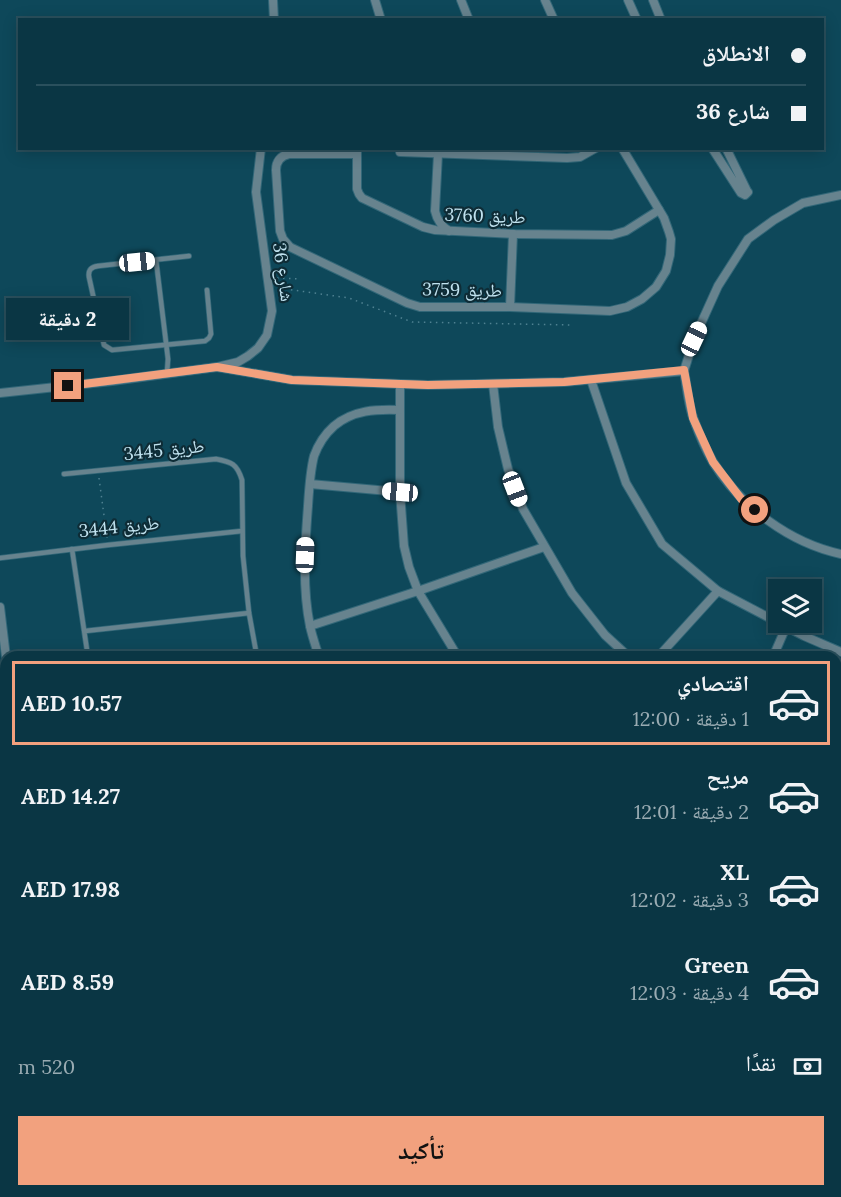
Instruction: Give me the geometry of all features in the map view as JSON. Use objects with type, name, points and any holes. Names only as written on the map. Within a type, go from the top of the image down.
[{"type":"street","points":[[273,0],[274,18]]},
{"type":"street","points":[[375,0],[380,18]]},
{"type":"street","points":[[461,0],[468,18]]},
{"type":"street","points":[[545,0],[553,18]]},
{"type":"street","points":[[628,0],[636,18]]},
{"type":"street","points":[[653,0],[660,18]]},
{"type":"street","name":"شارع 36","points":[[0,393],[230,365],[248,357],[258,348],[267,335],[272,311],[256,192],[261,150]]},
{"type":"street","points":[[400,152],[567,158],[580,157],[592,150]]},
{"type":"street","name":"طريق 3759","points":[[357,151],[289,154],[278,162],[276,170],[280,231],[286,243],[294,249],[414,306],[610,311],[627,307],[650,294],[662,279],[671,247],[664,218],[623,150]]},
{"type":"street","points":[[713,150],[741,193],[746,195],[748,192],[727,150]]},
{"type":"street","name":"طريق 3760","points":[[357,151],[359,195],[429,229],[513,234],[617,234],[626,231],[659,210]]},
{"type":"street","points":[[438,154],[435,211],[441,225],[449,231]]},
{"type":"street","points":[[841,195],[803,203],[748,239],[718,286],[694,339],[684,370],[693,418],[713,462],[742,500],[780,530],[824,550],[841,554]]},
{"type":"street","points":[[418,224],[428,219],[435,211]]},
{"type":"street","points":[[510,307],[513,234]]},
{"type":"street","points":[[217,367],[292,380],[428,385],[564,382],[684,370]]},
{"type":"street","points":[[591,380],[626,483],[662,544],[718,591],[768,617]]},
{"type":"street","points":[[400,384],[400,492],[404,546],[418,591],[454,651]]},
{"type":"street","points":[[494,384],[498,427],[508,469],[523,509],[572,593],[605,635],[622,651]]},
{"type":"street","points":[[317,651],[310,626],[305,555],[310,484],[315,455],[322,439],[334,426],[350,416],[367,411],[400,410]]},
{"type":"street","points":[[310,484],[400,492]]},
{"type":"street","points":[[310,626],[544,547]]},
{"type":"street","points":[[663,651],[718,591]]},
{"type":"street","points":[[0,607],[5,651]]},
{"type":"street","points":[[775,651],[783,633]]},
{"type":"street","points":[[798,633],[839,651]]},
{"type":"lane","points":[[189,256],[93,266],[90,269],[89,278],[104,345],[117,350],[205,341],[211,334],[207,290]]},
{"type":"lane","points":[[156,260],[168,359],[167,373]]},
{"type":"lane","name":"طريق 3445","points":[[64,474],[216,459],[226,461],[239,470],[242,480],[242,531]]},
{"type":"lane","points":[[242,531],[249,613],[257,651]]},
{"type":"lane","name":"طريق 3444","points":[[0,558],[242,531]]},
{"type":"lane","points":[[72,549],[87,651]]},
{"type":"lane","points":[[85,631],[249,613]]},
{"type":"path","points":[[268,278],[301,279]]},
{"type":"path","points":[[98,471],[108,545]]},
{"type":"route","points":[[68,386],[217,367],[292,380],[428,385],[564,382],[684,370],[693,418],[713,462],[742,500],[755,510]]}]
